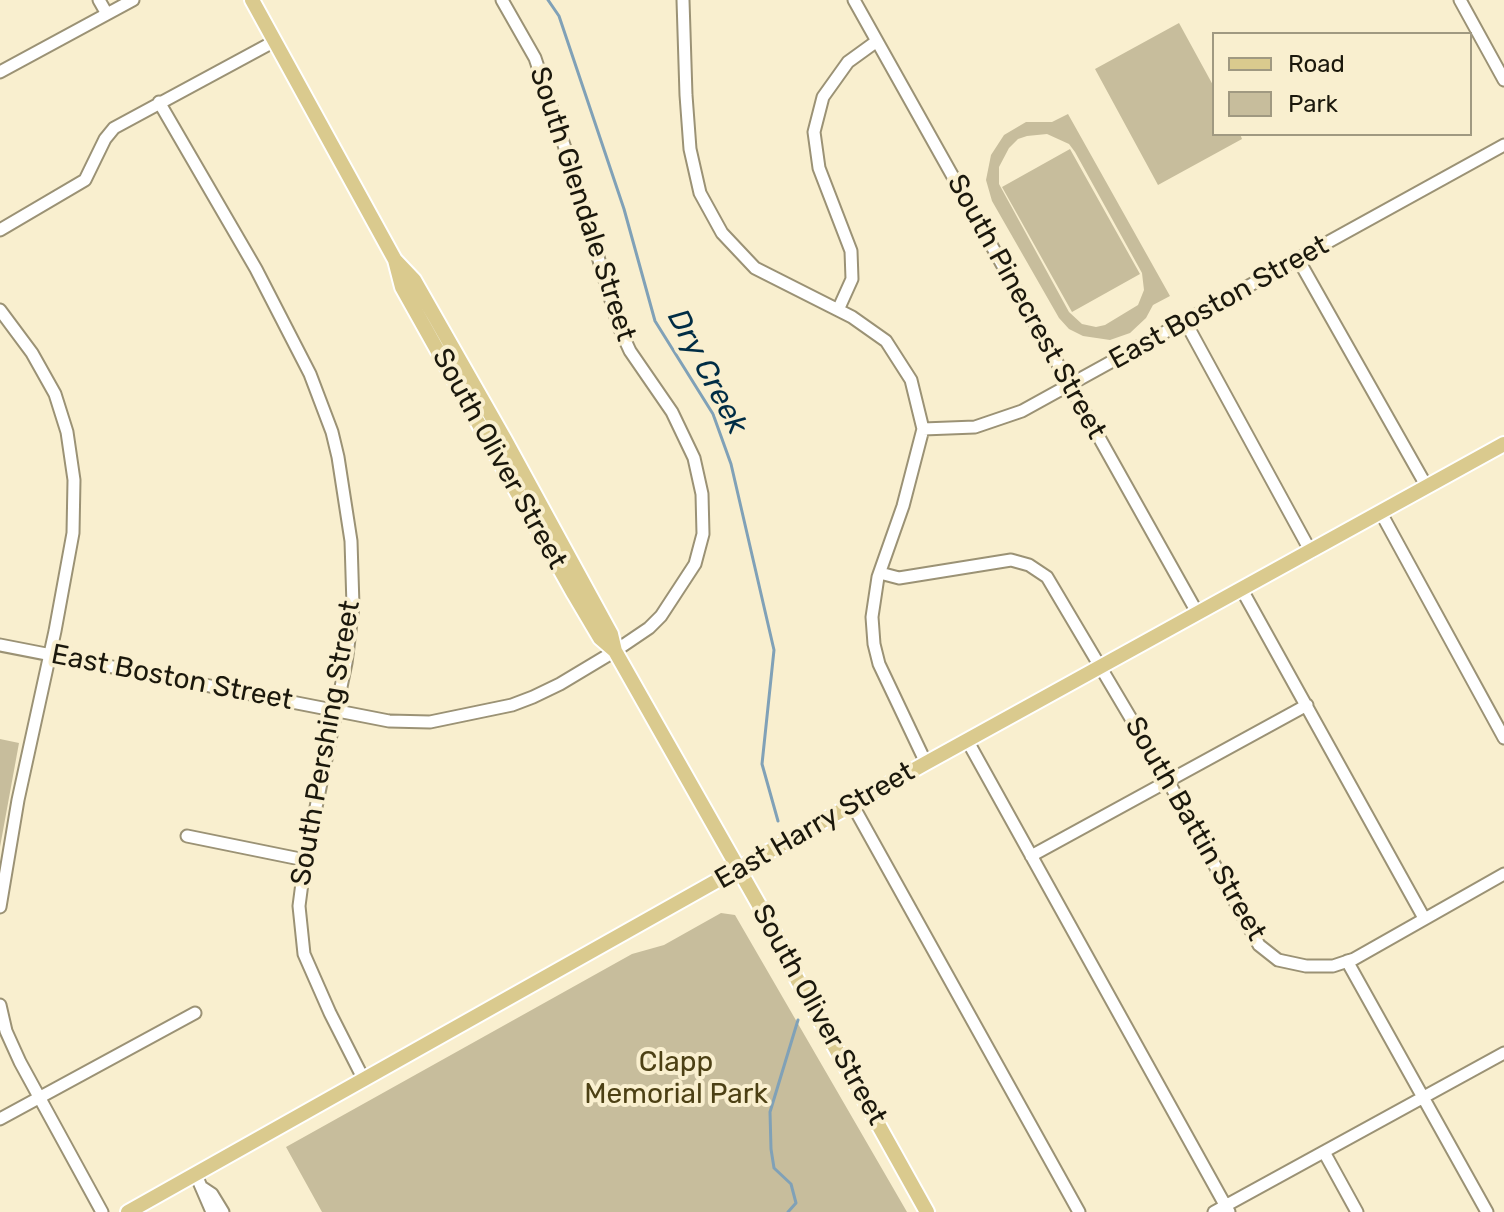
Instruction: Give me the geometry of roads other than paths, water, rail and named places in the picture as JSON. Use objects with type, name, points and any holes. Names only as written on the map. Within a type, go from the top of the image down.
[{"type":"main road","name":"South Oliver Street","points":[[252,0],[395,260],[402,287],[574,594],[600,638],[615,651],[739,869],[927,1212]]},
{"type":"main road","name":"East Harry Street","points":[[128,1212],[200,1181],[363,1078],[1504,444]]},
{"type":"street","points":[[99,0],[107,14]]},
{"type":"street","points":[[0,72],[133,0]]},
{"type":"street","name":"South Glendale Street","points":[[502,0],[535,58],[619,327],[630,351],[684,435],[694,458],[702,494],[703,534],[689,576],[661,616],[615,651]]},
{"type":"street","points":[[683,0],[690,149],[700,193],[722,233],[755,268],[838,310],[886,341],[911,380],[923,429],[903,506],[880,573],[872,617],[879,664],[926,763]]},
{"type":"street","name":"South Pinecrest Street","points":[[854,0],[1198,614]]},
{"type":"street","points":[[1460,0],[1504,80]]},
{"type":"street","points":[[0,230],[85,180],[105,139],[114,128],[275,41]]},
{"type":"street","points":[[838,310],[852,279],[851,251],[819,168],[814,132],[823,97],[848,62],[877,41]]},
{"type":"street","name":"South Pershing Street","points":[[159,102],[256,269],[310,374],[332,432],[351,541],[353,606],[299,906],[304,954],[363,1078]]},
{"type":"street","name":"East Boston Street","points":[[923,429],[975,427],[1022,411],[1504,145]]},
{"type":"street","points":[[1298,259],[1427,487]]},
{"type":"street","points":[[0,310],[32,353],[55,394],[67,432],[74,480],[73,533],[18,800],[0,907]]},
{"type":"street","points":[[1186,323],[1311,552]]},
{"type":"street","points":[[1381,513],[1504,738]]},
{"type":"street","name":"South Battin Street","points":[[880,573],[899,578],[1011,560],[1029,565],[1047,577],[1168,781],[1259,945],[1278,960],[1306,966],[1333,966],[1347,961]]},
{"type":"street","points":[[1242,590],[1424,918]]},
{"type":"street","name":"East Boston Street","points":[[0,645],[389,721],[430,722],[512,705],[533,697],[615,651]]},
{"type":"street","points":[[1031,856],[1307,705]]},
{"type":"street","points":[[967,740],[1227,1209]]},
{"type":"street","points":[[852,804],[1079,1212]]},
{"type":"street","points":[[187,836],[305,860]]},
{"type":"street","points":[[1487,1212],[1347,961],[1504,874]]},
{"type":"street","points":[[0,1005],[6,1031],[102,1212]]},
{"type":"street","points":[[0,1119],[195,1013]]},
{"type":"street","points":[[1214,1212],[1227,1209],[1504,1053]]},
{"type":"street","points":[[1324,1152],[1357,1212]]},
{"type":"street","points":[[200,1181],[204,1198],[212,1212]]},
{"type":"street","points":[[200,1181],[223,1212]]},
{"type":"waterway","name":"Dry Creek","points":[[548,0],[559,16],[624,209],[655,321],[713,414],[731,464],[774,650],[762,764],[778,821]]},
{"type":"waterway","name":"Dry Creek","points":[[788,1212],[796,1203],[791,1184],[774,1168],[770,1112],[798,1020]]},
{"type":"park label","name":"Clapp Memorial Park","points":[[676,1079]]}]
